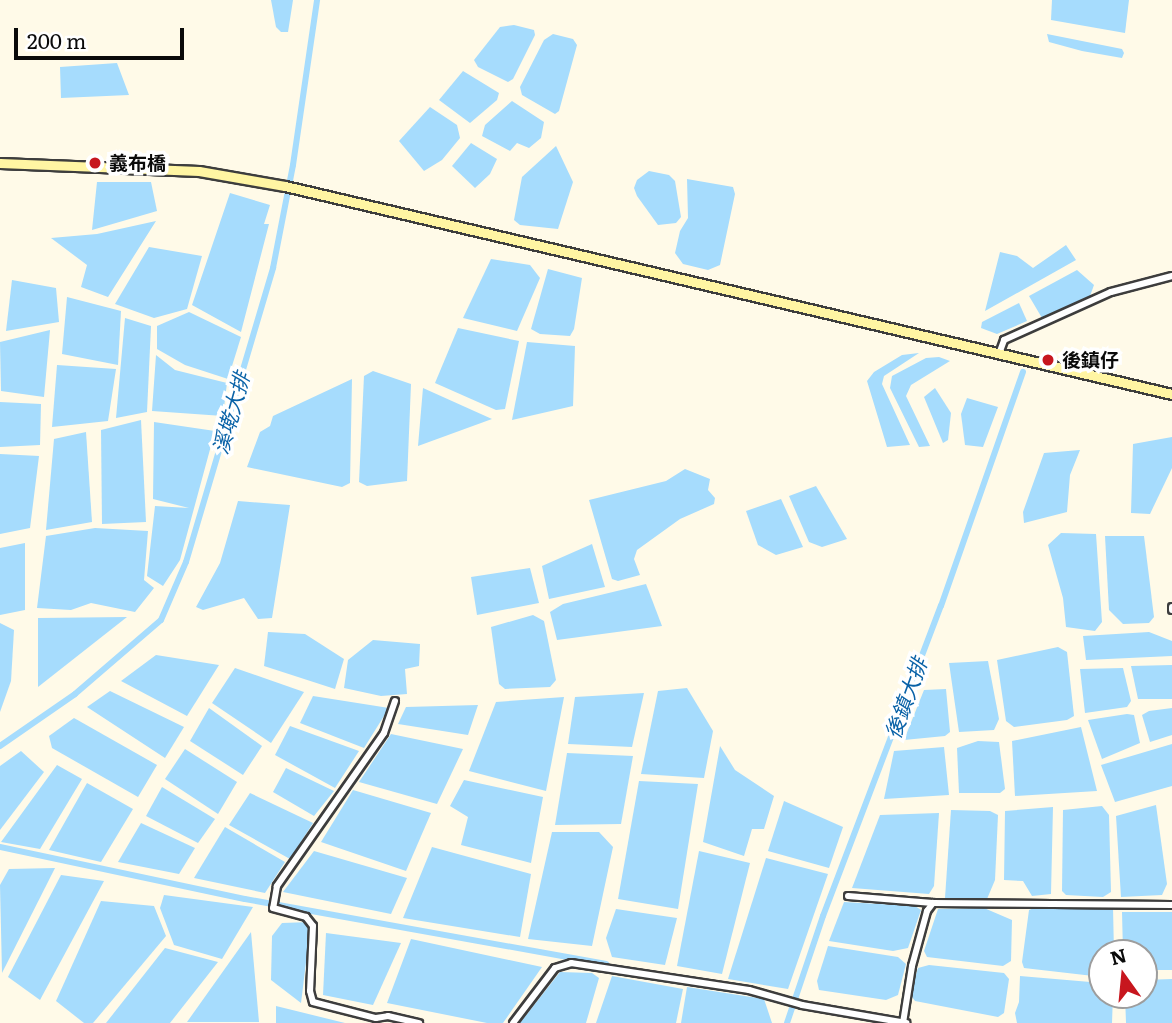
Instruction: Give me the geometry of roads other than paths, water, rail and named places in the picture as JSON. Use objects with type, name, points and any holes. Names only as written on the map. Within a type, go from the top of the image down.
[{"type":"main road","points":[[0,163],[199,171],[288,187],[1172,394]]},
{"type":"street","points":[[999,354],[1004,340],[1111,292],[1147,285],[1172,275]]},
{"type":"street","points":[[395,701],[384,733],[277,886],[274,904],[306,917],[313,926],[310,992],[313,1002],[376,1018],[388,1016],[419,1023]]},
{"type":"street","points":[[848,897],[933,903],[1172,905]]},
{"type":"street","points":[[513,1023],[555,968],[571,963],[749,990],[802,1005],[904,1023],[912,966],[927,911],[933,903]]},
{"type":"water","points":[[271,0],[293,0],[288,32],[281,32],[276,27]]},
{"type":"water","points":[[1052,0],[1129,0],[1125,33],[1051,20]]},
{"type":"water","points":[[514,25],[534,30],[535,35],[513,79],[508,82],[478,67],[474,60],[500,27]]},
{"type":"water","points":[[553,34],[573,39],[577,45],[559,111],[555,114],[522,95],[520,87],[544,40]]},
{"type":"water","points":[[1047,34],[1122,49],[1124,53],[1122,58],[1082,51],[1049,42]]},
{"type":"water","points":[[117,63],[129,95],[61,98],[60,67]]},
{"type":"water","points":[[463,71],[499,93],[497,100],[470,123],[439,100]]},
{"type":"water","points":[[512,101],[544,122],[541,138],[529,148],[517,143],[510,151],[482,136],[485,125]]},
{"type":"water","points":[[430,107],[457,125],[460,138],[442,160],[424,171],[399,141]]},
{"type":"water","points":[[471,143],[497,159],[490,174],[475,188],[452,166]]},
{"type":"water","points":[[556,146],[573,182],[558,229],[520,225],[514,220],[522,177]]},
{"type":"water","points":[[649,171],[669,175],[675,181],[681,217],[676,223],[658,225],[637,196],[634,188],[637,180]]},
{"type":"water","points":[[687,179],[733,187],[735,194],[720,265],[708,270],[683,264],[675,253],[680,231],[688,218]]},
{"type":"water","points":[[97,182],[151,182],[157,211],[92,230]]},
{"type":"water","points":[[230,193],[270,205],[264,224],[269,224],[241,332],[192,305]]},
{"type":"water","points":[[156,221],[108,297],[81,287],[87,265],[51,238],[97,234]]},
{"type":"water","points":[[1066,245],[1076,260],[985,311],[1000,252],[1017,256],[1033,268]]},
{"type":"water","points":[[149,247],[202,256],[187,309],[154,318],[115,304]]},
{"type":"water","points":[[491,259],[530,265],[540,278],[517,331],[463,318]]},
{"type":"water","points":[[548,269],[582,278],[574,329],[570,336],[540,334],[531,329]]},
{"type":"water","points":[[1077,270],[1094,285],[1090,296],[1042,318],[1029,296]]},
{"type":"water","points":[[12,280],[56,288],[59,322],[6,331]]},
{"type":"water","points":[[67,297],[121,311],[118,365],[62,354]]},
{"type":"water","points":[[1019,303],[1027,321],[997,334],[981,328],[982,322]]},
{"type":"water","points":[[189,312],[241,337],[228,379],[185,365],[157,349],[157,326]]},
{"type":"water","points":[[125,318],[151,326],[147,412],[116,418]]},
{"type":"water","points":[[458,328],[519,341],[505,409],[496,410],[435,383]]},
{"type":"water","points":[[50,330],[44,397],[1,391],[0,342]]},
{"type":"water","points":[[527,342],[575,346],[573,406],[512,420]]},
{"type":"water","points":[[919,353],[884,376],[882,384],[910,445],[887,447],[867,381],[874,372],[902,355]]},
{"type":"water","points":[[156,355],[175,370],[227,383],[223,416],[152,411]]},
{"type":"water","points":[[939,357],[950,361],[911,385],[906,396],[930,446],[919,447],[890,388],[892,376],[926,358]]},
{"type":"water","points":[[57,365],[116,369],[108,421],[52,427]]},
{"type":"water","points":[[373,371],[411,384],[407,481],[367,486],[359,482],[364,376]]},
{"type":"water","points":[[352,379],[350,483],[342,487],[247,467],[260,432],[270,426],[273,416]]},
{"type":"water","points":[[423,388],[492,419],[418,446]]},
{"type":"water","points":[[935,388],[951,413],[948,440],[943,443],[924,397]]},
{"type":"water","points":[[967,398],[998,407],[983,447],[965,445],[961,414]]},
{"type":"water","points":[[0,402],[41,404],[40,445],[0,447]]},
{"type":"water","points":[[141,420],[146,522],[102,524],[101,430]]},
{"type":"water","points":[[154,422],[215,431],[180,560],[163,586],[147,576],[155,506],[189,508],[153,499]]},
{"type":"water","points":[[86,432],[92,522],[46,530],[54,439]]},
{"type":"water","points":[[1172,437],[1172,468],[1150,514],[1131,513],[1133,444]]},
{"type":"water","points":[[1080,450],[1070,475],[1067,512],[1024,523],[1023,512],[1044,453]]},
{"type":"water","points":[[0,454],[39,456],[30,528],[0,534]]},
{"type":"water","points":[[685,469],[710,479],[708,490],[715,498],[714,504],[680,519],[637,550],[634,559],[640,575],[618,581],[612,579],[589,500],[666,481]]},
{"type":"water","points":[[816,486],[847,539],[822,547],[809,542],[789,496]]},
{"type":"water","points":[[781,499],[803,547],[776,555],[758,545],[746,511]]},
{"type":"water","points":[[238,501],[290,505],[272,618],[258,619],[244,598],[203,610],[196,607],[220,563]]},
{"type":"water","points":[[95,528],[148,531],[144,580],[154,588],[135,612],[91,603],[71,610],[37,608],[46,536]]},
{"type":"water","points":[[1061,533],[1096,534],[1102,622],[1095,631],[1066,627],[1063,598],[1048,545]]},
{"type":"water","points":[[1105,536],[1144,536],[1154,617],[1149,623],[1123,624],[1109,610]]},
{"type":"water","points":[[25,543],[25,610],[0,615],[0,548]]},
{"type":"water","points":[[592,544],[605,587],[549,599],[542,566]]},
{"type":"water","points":[[530,568],[539,603],[477,615],[471,577]]},
{"type":"water","points":[[646,584],[662,626],[557,640],[550,612],[563,604]]},
{"type":"water","points":[[533,615],[544,621],[556,680],[550,687],[505,689],[499,684],[491,627]]},
{"type":"water","points":[[127,617],[38,687],[38,618]]},
{"type":"water","points":[[0,623],[14,630],[11,681],[0,712]]},
{"type":"water","points":[[268,632],[305,634],[344,659],[335,689],[264,666]]},
{"type":"water","points":[[1149,632],[1172,641],[1172,656],[1086,660],[1083,636]]},
{"type":"water","points":[[373,640],[420,644],[419,666],[405,669],[407,694],[381,696],[344,688],[348,660]]},
{"type":"water","points":[[1058,647],[1067,652],[1074,716],[1067,720],[1014,727],[1006,721],[997,660]]},
{"type":"water","points":[[156,655],[219,665],[187,716],[121,681]]},
{"type":"water","points":[[988,661],[999,719],[994,730],[959,732],[949,663]]},
{"type":"water","points":[[1172,665],[1172,699],[1138,699],[1131,666]]},
{"type":"water","points":[[235,668],[304,692],[271,743],[212,703]]},
{"type":"water","points":[[1123,668],[1131,701],[1127,707],[1085,713],[1080,669]]},
{"type":"water","points":[[687,688],[713,731],[704,778],[641,774],[658,691]]},
{"type":"water","points":[[946,689],[950,732],[945,736],[904,740],[924,690]]},
{"type":"water","points":[[110,691],[184,727],[165,758],[87,707]]},
{"type":"water","points":[[644,693],[632,747],[568,744],[575,697]]},
{"type":"water","points":[[313,696],[389,708],[364,748],[300,723]]},
{"type":"water","points":[[564,697],[546,791],[469,771],[496,702]]},
{"type":"water","points":[[478,705],[468,735],[398,724],[406,707]]},
{"type":"water","points":[[209,708],[262,746],[243,775],[190,741]]},
{"type":"water","points":[[1172,708],[1172,735],[1150,742],[1142,715],[1149,711]]},
{"type":"water","points":[[1134,715],[1140,743],[1102,759],[1088,720]]},
{"type":"water","points":[[74,718],[157,765],[138,797],[52,748],[49,736]]},
{"type":"water","points":[[290,726],[359,751],[335,788],[275,755]]},
{"type":"water","points":[[1081,727],[1097,791],[1015,796],[1012,741]]},
{"type":"water","points":[[391,734],[463,749],[437,804],[359,782]]},
{"type":"water","points":[[978,741],[999,742],[1005,789],[1000,793],[959,793],[957,748]]},
{"type":"water","points":[[1172,744],[1172,786],[1115,802],[1101,765]]},
{"type":"water","points":[[720,746],[735,770],[774,796],[764,829],[752,829],[744,856],[703,842]]},
{"type":"water","points":[[944,747],[949,795],[884,799],[894,751]]},
{"type":"water","points":[[185,749],[237,782],[218,814],[165,779]]},
{"type":"water","points":[[21,751],[44,772],[0,830],[0,766]]},
{"type":"water","points":[[567,753],[633,756],[621,824],[555,825]]},
{"type":"water","points":[[57,765],[82,779],[40,849],[1,842]]},
{"type":"water","points":[[286,768],[334,791],[314,816],[273,792]]},
{"type":"water","points":[[464,780],[543,797],[531,863],[461,845],[468,817],[450,806]]},
{"type":"water","points":[[639,781],[698,784],[678,909],[618,899]]},
{"type":"water","points":[[87,783],[133,809],[101,862],[49,850]]},
{"type":"water","points":[[162,787],[215,819],[198,843],[146,816]]},
{"type":"water","points":[[353,790],[431,813],[406,871],[321,842]]},
{"type":"water","points":[[250,793],[313,823],[290,859],[229,825]]},
{"type":"water","points":[[784,801],[843,827],[829,868],[768,851]]},
{"type":"water","points":[[1156,805],[1167,884],[1162,895],[1121,897],[1116,816]]},
{"type":"water","points":[[1102,806],[1109,815],[1111,892],[1103,897],[1066,895],[1062,891],[1063,810]]},
{"type":"water","points":[[1053,807],[1051,894],[1032,896],[1023,881],[1004,880],[1005,811]]},
{"type":"water","points":[[951,810],[990,811],[998,815],[995,880],[987,899],[945,898]]},
{"type":"water","points":[[939,813],[934,886],[929,894],[852,888],[880,815]]},
{"type":"water","points":[[141,823],[195,848],[179,874],[118,862]]},
{"type":"water","points":[[225,827],[285,862],[265,893],[194,878]]},
{"type":"water","points":[[552,832],[599,832],[613,847],[592,946],[528,939]]},
{"type":"water","points":[[432,847],[531,874],[520,937],[403,918]]},
{"type":"water","points":[[314,851],[407,878],[391,914],[283,892]]},
{"type":"water","points":[[699,851],[750,863],[722,974],[677,966]]},
{"type":"water","points":[[766,858],[828,874],[788,989],[728,979]]},
{"type":"water","points":[[55,868],[2,973],[0,885],[9,869]]},
{"type":"water","points":[[61,875],[104,881],[40,1000],[8,977]]},
{"type":"water","points":[[164,895],[253,907],[222,959],[174,945],[160,908]]},
{"type":"water","points":[[101,901],[154,906],[166,936],[93,1023],[84,1023],[56,1001]]},
{"type":"water","points":[[844,902],[915,906],[921,910],[908,948],[893,951],[829,941]]},
{"type":"water","points":[[1039,906],[1046,909],[1113,907],[1114,939],[1088,939],[1088,975],[1024,968],[1022,962],[1029,910]]},
{"type":"water","points":[[984,908],[1012,920],[1011,961],[1003,966],[927,957],[924,951],[938,909]]},
{"type":"water","points":[[616,909],[677,918],[665,965],[612,957],[606,938]]},
{"type":"water","points":[[1122,912],[1172,912],[1172,970],[1158,970],[1158,939],[1123,939]]},
{"type":"water","points":[[311,922],[301,1003],[271,980],[272,936],[282,923]]},
{"type":"water","points":[[251,932],[259,1022],[187,1022]]},
{"type":"water","points":[[326,933],[401,943],[373,1005],[323,995]]},
{"type":"water","points":[[411,939],[542,967],[503,1023],[487,1023],[387,1003]]},
{"type":"water","points":[[828,946],[898,957],[906,964],[898,995],[886,1000],[819,990],[817,981]]},
{"type":"water","points":[[165,948],[218,962],[170,1023],[106,1023]]},
{"type":"water","points":[[929,965],[1004,973],[1009,979],[1004,1013],[998,1017],[915,1001],[910,994],[918,968]]},
{"type":"water","points":[[560,972],[592,973],[599,978],[586,1023],[520,1023]]},
{"type":"water","points":[[612,976],[683,989],[676,1023],[596,1023]]},
{"type":"water","points":[[1020,976],[1088,982],[1088,1009],[1112,1009],[1112,1023],[1017,1023],[1015,1013],[1019,1002]]},
{"type":"water","points":[[1172,979],[1172,1023],[1126,1023],[1126,1009],[1158,1009],[1158,980]]},
{"type":"water","points":[[687,987],[764,999],[772,1023],[681,1023]]},
{"type":"water","points":[[276,1006],[345,1023],[276,1023]]},
{"type":"waterway","name":"溪墘大排","points":[[0,746],[75,694],[161,620],[186,562],[273,268],[293,165],[317,0]]},
{"type":"waterway","name":"後鎮大排","points":[[787,1023],[823,916],[941,606],[1023,372]]},
{"type":"waterway","points":[[0,847],[245,899],[606,964]]},
{"type":"place","name":"義布橋","points":[[95,163]]},
{"type":"place","name":"後鎮仔","points":[[1048,360]]}]
